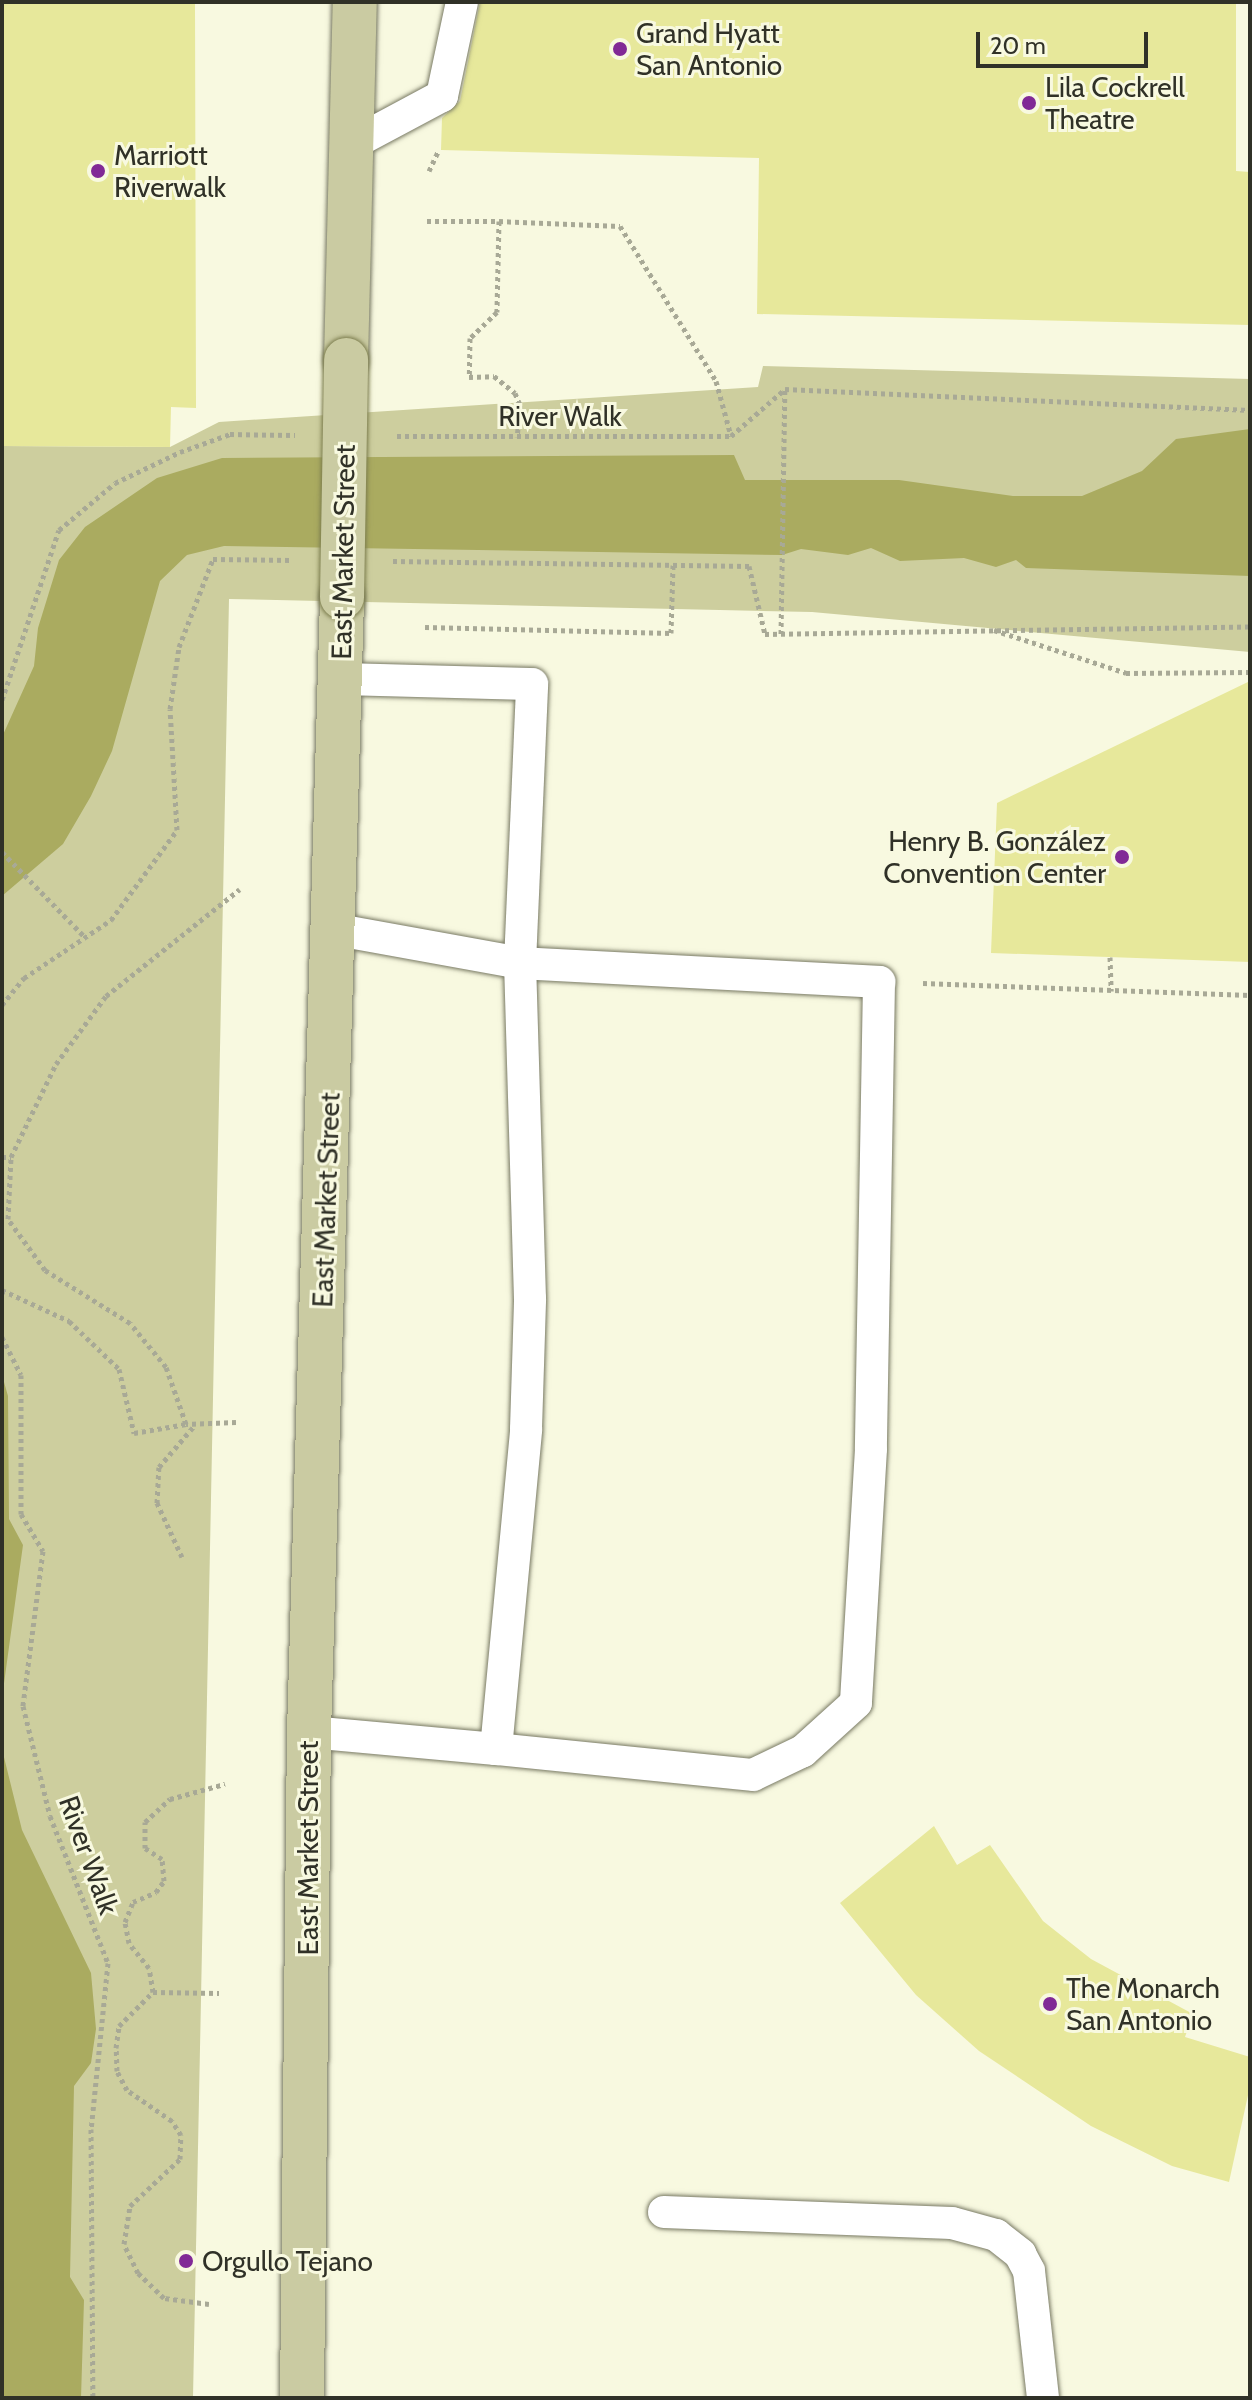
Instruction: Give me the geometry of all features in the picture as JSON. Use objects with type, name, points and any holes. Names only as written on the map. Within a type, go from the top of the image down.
[{"type":"main road","name":"East Market Street","points":[[302,2398],[309,1732],[340,679],[355,2]]},
{"type":"lane","points":[[352,144],[442,96],[462,2]]},
{"type":"lane","points":[[340,679],[532,684],[520,963],[529,1357],[496,1749]]},
{"type":"lane","points":[[309,1732],[753,1775],[803,1751],[856,1703],[871,1449],[879,982],[520,963],[333,929]]},
{"type":"lane","points":[[664,2212],[952,2223],[996,2235],[1020,2254],[1029,2271],[1043,2398]]},
{"type":"path","points":[[429,171],[441,145]]},
{"type":"path","points":[[427,221],[620,226],[716,381],[731,436],[785,389],[1250,410]]},
{"type":"path","points":[[499,221],[497,312],[470,338],[469,377],[494,376],[515,393],[520,405],[517,437]]},
{"type":"path","points":[[781,634],[785,389]]},
{"type":"path","points":[[2,700],[59,530],[115,483],[180,452],[230,434],[310,435]]},
{"type":"path","name":"River Walk","points":[[390,436],[731,436]]},
{"type":"path","points":[[425,627],[671,633],[673,565]]},
{"type":"path","points":[[986,628],[1126,673],[1250,672]]},
{"type":"path","points":[[2,852],[85,937]]},
{"type":"path","points":[[186,1424],[166,1367],[130,1323],[45,1270],[8,1219],[11,1157],[56,1064],[106,996],[240,889]]},
{"type":"path","points":[[1110,957],[1111,991]]},
{"type":"path","points":[[879,982],[1250,995]]},
{"type":"path","points":[[2,1157],[11,1157]]},
{"type":"path","points":[[2,1290],[69,1321],[119,1369],[134,1433],[186,1424],[236,1422]]},
{"type":"path","name":"River Walk","points":[[2,1337],[21,1375],[21,1514],[43,1551],[23,1706],[50,1816],[108,1963],[91,2129],[93,2398]]},
{"type":"path","points":[[182,1557],[157,1503],[159,1467],[196,1424]]},
{"type":"path","points":[[153,1992],[149,1968],[129,1943],[125,1922],[133,1902],[156,1892],[164,1881],[162,1859],[145,1848],[141,1835],[145,1822],[170,1799],[225,1784]]},
{"type":"path","points":[[209,2304],[164,2298],[138,2273],[124,2244],[130,2206],[180,2159],[181,2135],[172,2121],[127,2090],[117,2071],[119,2026],[153,1992],[219,1993]]},
{"type":"green space","points":[[763,366],[1250,379],[1250,652],[812,612],[229,599],[193,2398],[2,2398],[2,446],[170,447],[219,422],[758,387]]},
{"type":"shaded area","points":[[1250,429],[1250,576],[1026,568],[1016,560],[996,567],[964,558],[900,561],[871,548],[848,555],[801,549],[782,555],[224,546],[187,555],[160,581],[112,751],[91,796],[63,844],[2,896],[2,737],[34,666],[38,628],[59,560],[85,527],[157,478],[222,458],[734,455],[745,480],[899,480],[1013,496],[1082,496],[1142,471],[1176,439]]},
{"type":"shaded area","points":[[2,1375],[8,1396],[9,1519],[23,1545],[2,1698]]},
{"type":"shaded area","points":[[2,1749],[22,1830],[91,1973],[96,2029],[91,2063],[74,2086],[70,2277],[84,2300],[81,2398],[2,2398]]},
{"type":"building","name":"Marriott Riverwalk","points":[[2,2],[195,2],[196,408],[171,407],[170,447],[2,446]]},
{"type":"building","points":[[480,2],[1236,2],[1236,171],[1250,172],[1250,325],[757,314],[759,158],[441,150],[442,118],[460,101]]},
{"type":"building","name":"Henry B. González Convention Center","points":[[1250,681],[1250,962],[991,953],[997,803]]},
{"type":"building","name":"The Monarch San Antonio","points":[[934,1826],[957,1865],[990,1845],[1043,1921],[1091,1959],[1193,2014],[1185,2037],[1250,2057],[1250,2086],[1229,2182],[1172,2166],[1091,2126],[979,2051],[916,1995],[840,1903]]},
{"type":"place","name":"Grand Hyatt San Antonio","points":[[620,49]]},
{"type":"place","name":"Lila Cockrell Theatre","points":[[1029,103]]},
{"type":"place","name":"Marriott Riverwalk","points":[[98,171]]},
{"type":"place","name":"Henry B. González Convention Center","points":[[1122,857]]},
{"type":"place","name":"The Monarch San Antonio","points":[[1050,2004]]},
{"type":"place","name":"Orgullo Tejano","points":[[186,2261]]}]
